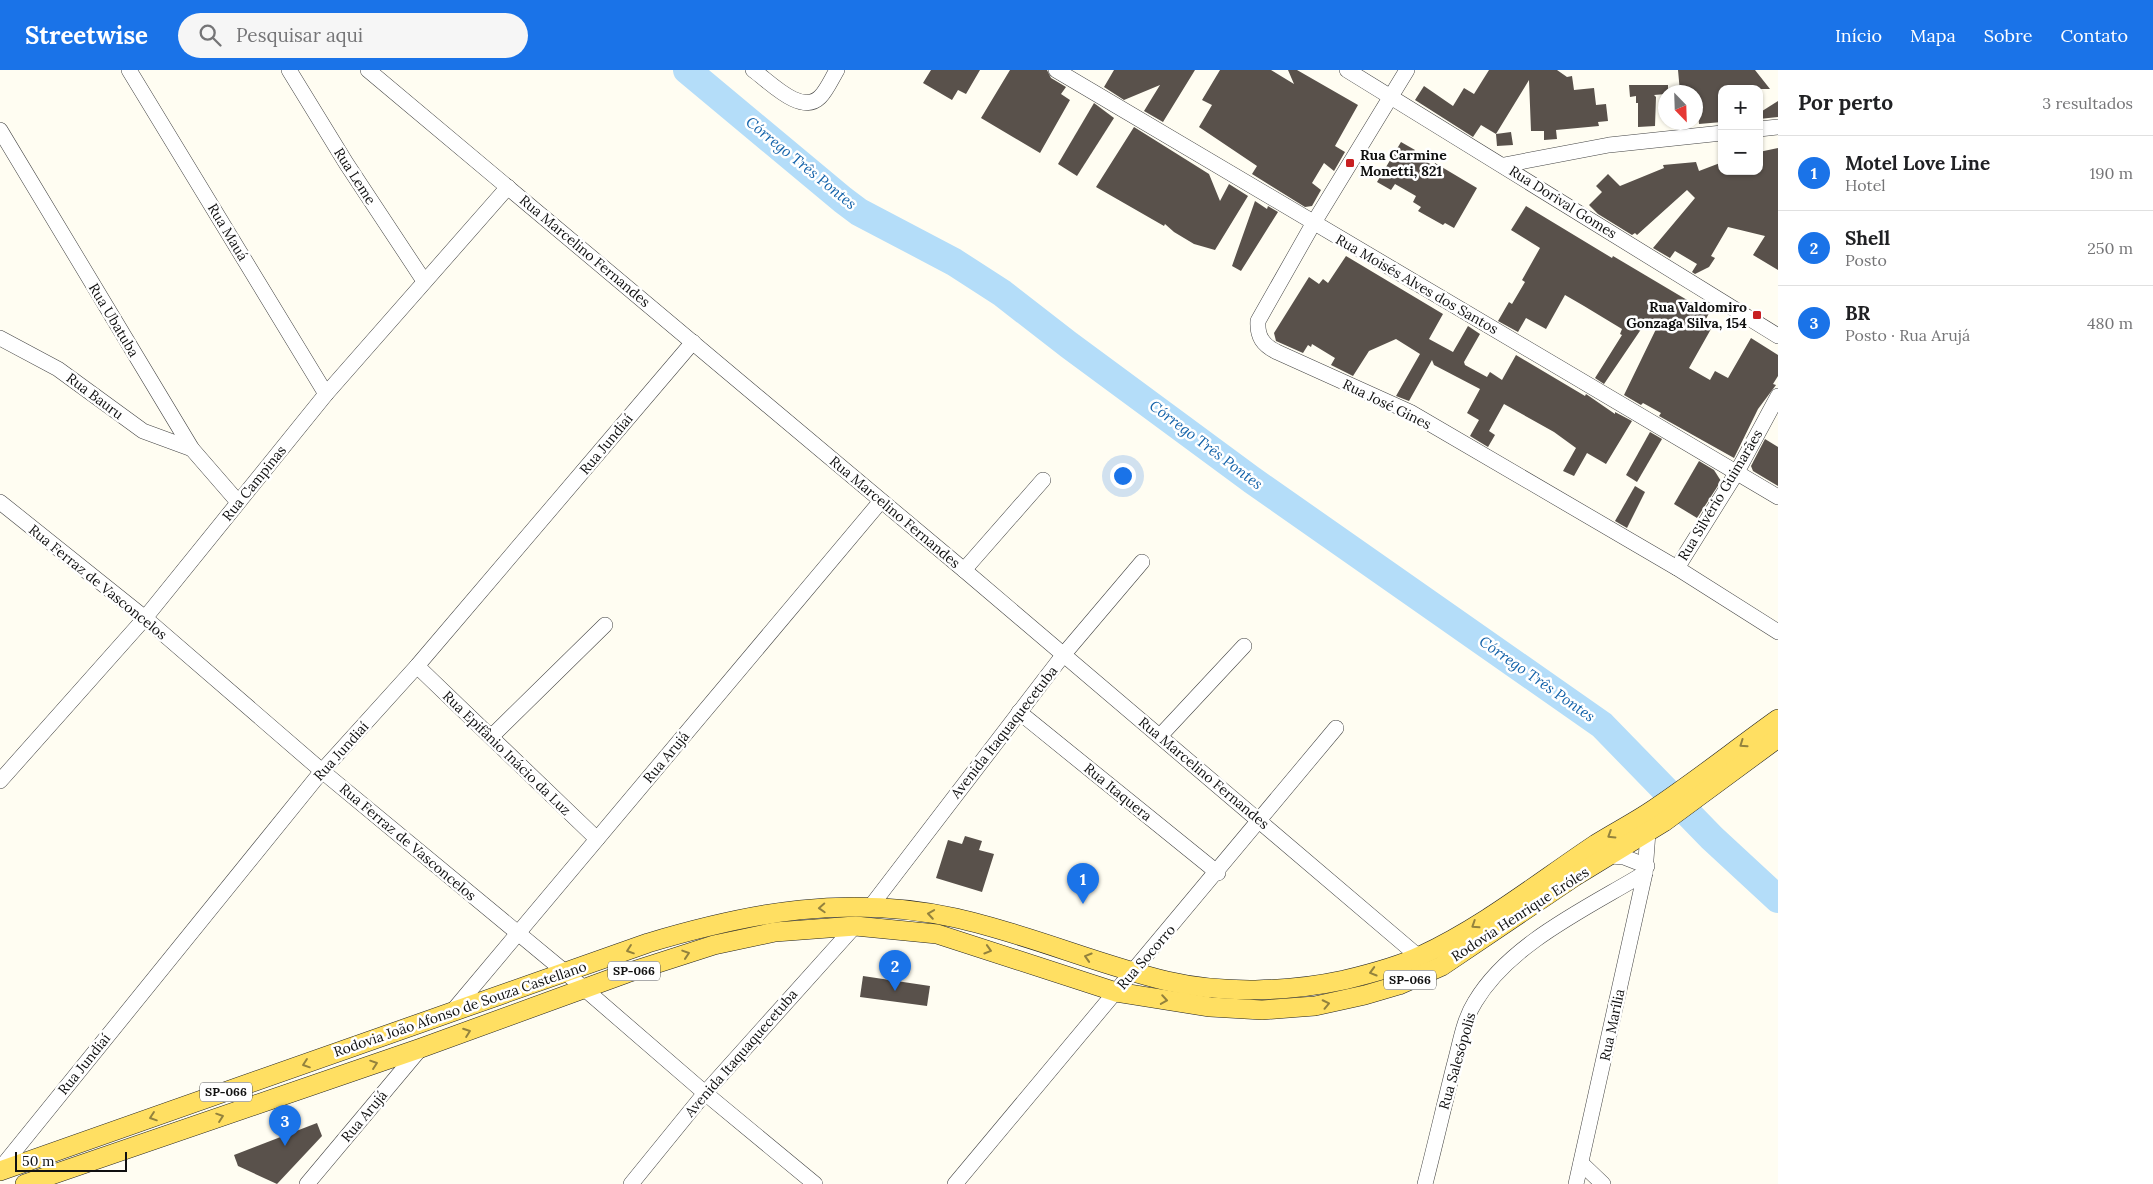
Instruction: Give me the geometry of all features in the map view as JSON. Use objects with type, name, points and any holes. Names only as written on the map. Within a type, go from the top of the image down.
[{"type":"main road","points":[[1690,792],[1778,719]]},
{"type":"main road","points":[[1690,792],[1778,738]]},
{"type":"main road","name":"Rodovia Henrique Eróles","points":[[1116,992],[1210,1007],[1262,1010],[1315,1006],[1399,985],[1442,966],[1610,856],[1690,792]]},
{"type":"main road","name":"Rodovia Henrique Eróles","points":[[1134,972],[1202,987],[1275,988],[1343,980],[1419,957],[1655,821]]},
{"type":"main road","name":"Rodovia João Afonso de Souza Castellano","points":[[0,1170],[648,943],[734,920],[802,909],[871,906],[955,918],[1134,972]]},
{"type":"main road","name":"Rodovia João Afonso de Souza Castellano","points":[[25,1184],[421,1048],[583,988],[714,945],[774,932],[855,926],[936,934],[1116,992]]},
{"type":"street","name":"Rua Mauá","points":[[129,70],[326,394]]},
{"type":"street","name":"Rua Leme","points":[[289,70],[346,163],[424,281]]},
{"type":"street","name":"Rua Marcelino Fernandes","points":[[368,70],[1064,654],[1419,957]]},
{"type":"street","points":[[753,70],[794,100],[804,103],[813,102],[821,96],[838,70]]},
{"type":"street","name":"Rua Moisés Alves dos Santos","points":[[1056,70],[1314,224],[1778,496]]},
{"type":"street","name":"Rua Dorival Gomes","points":[[1348,70],[1778,336]]},
{"type":"street","name":"Rua José Gines","points":[[1407,70],[1258,321],[1258,331],[1261,339],[1268,348],[1410,412],[1677,568],[1778,632]]},
{"type":"street","points":[[1763,129],[1778,127]]},
{"type":"street","name":"Rua Ubatuba","points":[[0,130],[192,450],[238,502]]},
{"type":"street","points":[[1504,165],[1608,145],[1718,133]]},
{"type":"street","name":"Rua Campinas","points":[[0,781],[146,618],[326,394],[508,186]]},
{"type":"street","name":"Rua Bauru","points":[[0,338],[58,369],[143,431],[192,450]]},
{"type":"street","name":"Rua Jundiaí","points":[[0,1170],[322,771],[417,666],[693,342]]},
{"type":"street","name":"Rua Silvério Guimarães","points":[[1677,568],[1737,472],[1778,396]]},
{"type":"street","points":[[964,570],[1043,480]]},
{"type":"street","name":"Rua Arujá","points":[[451,1013],[881,501]]},
{"type":"street","name":"Rua Ferraz de Vasconcelos","points":[[0,502],[146,618],[322,771],[565,972],[704,1094],[815,1184]]},
{"type":"street","name":"Avenida Itaquaquecetuba","points":[[871,906],[1018,712],[1064,654],[1142,562]]},
{"type":"street","points":[[491,737],[605,625]]},
{"type":"street","points":[[1160,736],[1244,646]]},
{"type":"street","name":"Rua Epifânio Inácio da Luz","points":[[417,666],[597,839]]},
{"type":"street","name":"Rua Itaquera","points":[[1018,712],[1218,873]]},
{"type":"street","name":"Rua Socorro","points":[[955,1184],[1218,873],[1336,728]]},
{"type":"street","name":"Rua Marília","points":[[1576,1184],[1646,870],[1655,821]]},
{"type":"street","points":[[1610,856],[1624,857],[1646,870]]},
{"type":"street","name":"Rua Salesópolis","points":[[1425,1184],[1464,1028],[1474,1003],[1488,984],[1511,961],[1542,935],[1646,870]]},
{"type":"street","name":"Avenida Itaquaquecetuba","points":[[631,1184],[704,1094],[855,926]]},
{"type":"street","name":"Rua Arujá","points":[[307,1184],[421,1048]]},
{"type":"street","points":[[1582,1163],[1603,1184]]},
{"type":"building","points":[[931,70],[980,70],[966,94],[958,90],[952,100],[923,83]]},
{"type":"building","points":[[1010,70],[1047,70],[1051,78],[1066,87],[1061,94],[1070,100],[1040,153],[981,118]]},
{"type":"building","points":[[1114,70],[1195,70],[1163,122],[1144,111],[1160,85],[1124,100],[1104,87]]},
{"type":"building","points":[[1220,70],[1271,70],[1294,84],[1288,70],[1297,70],[1358,105],[1335,146],[1345,152],[1334,171],[1324,163],[1312,183],[1321,190],[1312,206],[1305,207],[1252,174],[1257,166],[1199,127],[1212,105],[1202,100]]},
{"type":"building","points":[[1489,70],[1557,70],[1567,77],[1572,76],[1574,90],[1594,88],[1596,105],[1606,104],[1608,121],[1598,122],[1599,126],[1556,130],[1557,139],[1544,140],[1544,131],[1531,131],[1529,80],[1496,134],[1481,125],[1473,137],[1415,100],[1424,86],[1453,106],[1464,88],[1474,94]]},
{"type":"building","points":[[1678,70],[1755,70],[1770,89],[1763,89],[1763,85],[1718,85],[1718,122],[1703,124],[1703,85],[1679,85]]},
{"type":"building","points":[[1629,85],[1658,85],[1658,95],[1654,95],[1656,97],[1655,126],[1638,127],[1638,103],[1636,103],[1636,96],[1630,97]]},
{"type":"building","points":[[1778,101],[1778,117],[1763,119],[1763,110]]},
{"type":"building","points":[[1094,103],[1114,118],[1077,176],[1058,164]]},
{"type":"building","points":[[1134,127],[1209,174],[1220,201],[1229,184],[1248,196],[1215,250],[1194,244],[1165,224],[1164,226],[1096,187]]},
{"type":"building","points":[[1511,132],[1513,145],[1497,146],[1496,134]]},
{"type":"building","points":[[1401,142],[1415,150],[1412,154],[1434,166],[1435,163],[1477,188],[1454,228],[1445,223],[1443,225],[1418,211],[1421,207],[1413,202],[1416,196],[1395,184],[1391,190],[1377,182]]},
{"type":"building","points":[[1778,148],[1778,270],[1753,255],[1765,236],[1728,227],[1711,256],[1715,258],[1709,267],[1695,274],[1692,272],[1697,264],[1675,251],[1670,258],[1653,248],[1695,198],[1687,190],[1637,235],[1635,233],[1632,235],[1598,214],[1589,205],[1602,192],[1596,186],[1608,174],[1620,186],[1664,168],[1663,165],[1696,162],[1699,171],[1718,164],[1718,175],[1763,175],[1763,151]]},
{"type":"building","points":[[1255,201],[1267,209],[1268,206],[1278,212],[1241,271],[1232,266]]},
{"type":"building","points":[[1526,206],[1709,313],[1703,325],[1711,329],[1689,368],[1710,380],[1715,371],[1728,378],[1751,338],[1778,355],[1778,376],[1773,384],[1776,385],[1758,409],[1734,458],[1659,416],[1661,413],[1643,403],[1641,405],[1624,395],[1658,325],[1648,319],[1604,384],[1595,378],[1622,335],[1620,334],[1622,329],[1584,306],[1565,295],[1546,329],[1526,318],[1518,332],[1498,321],[1509,302],[1512,304],[1525,282],[1522,280],[1540,248],[1511,230]]},
{"type":"building","points":[[1346,256],[1443,314],[1429,339],[1453,352],[1468,326],[1480,334],[1464,362],[1465,365],[1487,377],[1490,372],[1502,380],[1516,355],[1585,396],[1586,394],[1615,414],[1615,412],[1632,421],[1606,464],[1587,453],[1574,476],[1563,471],[1576,448],[1554,432],[1504,404],[1489,431],[1495,435],[1488,447],[1470,436],[1479,420],[1467,413],[1480,389],[1434,365],[1432,360],[1409,401],[1396,396],[1420,354],[1396,339],[1369,351],[1353,376],[1331,365],[1335,358],[1312,344],[1311,347],[1308,345],[1303,353],[1276,341],[1274,333],[1309,277],[1319,284],[1323,279],[1328,283]]},
{"type":"building","points":[[1650,432],[1662,439],[1637,482],[1626,475]]},
{"type":"building","points":[[1765,439],[1778,447],[1778,486],[1753,471],[1751,466]]},
{"type":"building","points":[[1699,461],[1714,470],[1721,481],[1697,518],[1674,504]]},
{"type":"building","points":[[1635,486],[1645,492],[1627,528],[1615,521]]},
{"type":"building","points":[[965,836],[982,841],[979,850],[994,854],[982,892],[936,878],[948,840],[962,844]]},
{"type":"building","points":[[863,976],[930,986],[927,1006],[860,997]]},
{"type":"building","points":[[317,1123],[322,1136],[277,1184],[238,1166],[234,1155]]},
{"type":"waterway","name":"Córrego Três Pontes","points":[[687,70],[859,212],[954,262],[1002,293],[1069,345],[1252,480],[1602,725],[1712,838],[1778,899]]},
{"type":"place","name":"Rua Carmine Monetti, 821","points":[[1350,163]]},
{"type":"place","name":"Rua Valdomiro Gonzaga Silva, 154","points":[[1757,315]]},
{"type":"place","name":"Motel Love Line","points":[[1083,904]]},
{"type":"place","name":"Shell","points":[[895,991]]},
{"type":"place","name":"BR","points":[[285,1146]]}]
